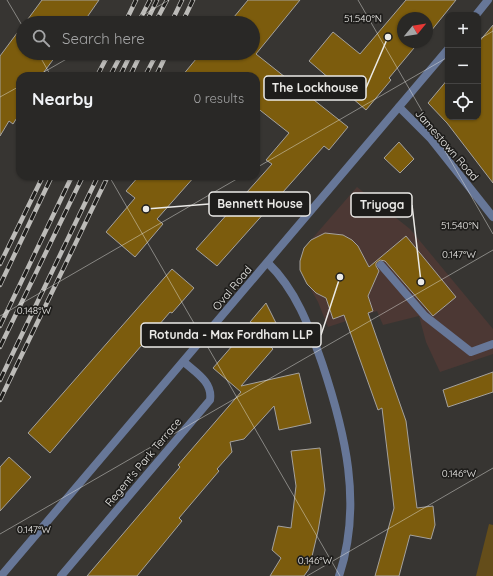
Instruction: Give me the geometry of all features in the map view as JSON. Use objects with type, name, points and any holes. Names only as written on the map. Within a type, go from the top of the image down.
[{"type":"street","points":[[478,12],[488,0]]},
{"type":"street","name":"Oval Road","points":[[1,576],[445,53]]},
{"type":"street","name":"Jamestown Road","points":[[399,107],[430,139],[493,217]]},
{"type":"street","points":[[268,262],[293,293],[305,317],[334,400],[347,452],[351,492],[350,530],[339,576]]},
{"type":"street","points":[[381,265],[425,316],[471,352],[493,344]]},
{"type":"street","name":"Regent's Park Terrace","points":[[61,576],[210,400],[210,389],[207,384],[184,362]]},
{"type":"shaded area","points":[[357,187],[410,229],[493,329],[493,354],[440,372],[426,342],[419,316],[383,325],[377,311],[328,327],[318,302],[300,270],[300,261],[304,248]]},
{"type":"shaded area","points":[[489,524],[493,525],[493,576],[476,576]]},
{"type":"building","points":[[42,0],[99,0],[88,16],[30,16]]},
{"type":"building","points":[[248,0],[300,0],[260,49],[260,16],[235,16]]},
{"type":"building","points":[[406,0],[456,0],[433,29],[433,12],[397,12],[397,48],[414,48],[389,78],[391,80],[366,110],[309,61],[333,32],[360,54]]},
{"type":"building","points":[[493,25],[493,183],[447,123],[428,103],[445,83],[445,120],[481,120],[481,39]]},
{"type":"building","points":[[16,34],[16,60],[53,60],[44,72],[16,72],[16,119],[13,124],[9,121],[0,136],[0,56]]},
{"type":"building","points":[[260,57],[348,127],[329,150],[324,146],[217,266],[196,249],[258,180],[260,180],[260,177],[272,164],[266,160],[289,133],[260,110],[260,72],[185,72],[195,60],[260,60]]},
{"type":"building","points":[[399,142],[414,159],[400,173],[384,158]]},
{"type":"building","points":[[136,180],[191,180],[157,219],[163,224],[135,257],[106,232],[135,198],[126,191]]},
{"type":"building","points":[[325,233],[343,235],[352,240],[358,246],[369,267],[406,236],[456,297],[433,316],[385,261],[380,260],[376,263],[379,271],[368,296],[373,311],[368,313],[406,421],[417,508],[433,506],[435,525],[431,539],[410,535],[399,576],[375,576],[394,508],[382,408],[378,410],[344,315],[333,319],[326,298],[316,293],[307,284],[300,270],[300,261],[304,248],[311,240]]},
{"type":"building","points":[[172,269],[194,288],[172,313],[170,312],[50,453],[28,433]]},
{"type":"building","points":[[266,303],[279,329],[267,343],[273,349],[241,386],[299,373],[311,423],[279,430],[274,406],[244,439],[230,442],[232,452],[217,469],[219,471],[179,518],[182,521],[137,576],[87,576],[180,467],[178,465],[241,392],[213,368],[252,323],[250,322]]},
{"type":"building","points":[[493,372],[493,392],[448,407],[443,390]]},
{"type":"building","points":[[320,448],[325,490],[318,531],[309,569],[304,576],[270,576],[281,558],[272,550],[278,526],[291,528],[296,486],[291,451]]},
{"type":"building","points":[[9,457],[31,477],[0,511],[0,467]]},
{"type":"railway","points":[[128,16],[136,0]]},
{"type":"railway","points":[[142,16],[150,0]]},
{"type":"railway","points":[[149,16],[157,0]]},
{"type":"railway","points":[[159,16],[167,0]]},
{"type":"railway","points":[[174,16],[182,0]]},
{"type":"railway","points":[[185,16],[193,0]]},
{"type":"railway","points":[[99,72],[105,60]]},
{"type":"railway","points":[[112,72],[118,60]]},
{"type":"railway","points":[[122,72],[128,60]]},
{"type":"railway","points":[[132,72],[138,60]]},
{"type":"railway","points":[[147,72],[153,60]]},
{"type":"railway","points":[[158,72],[164,60]]},
{"type":"railway","points":[[0,264],[41,180]]},
{"type":"railway","points":[[0,285],[50,180]]},
{"type":"railway","points":[[0,326],[70,180]]},
{"type":"railway","points":[[0,347],[81,180]]},
{"type":"railway","points":[[0,380],[96,180]]},
{"type":"railway","points":[[0,400],[106,180]]},
{"type":"place","name":"The Lockhouse","points":[[388,37]]},
{"type":"place","name":"Bennett House","points":[[146,209]]},
{"type":"place","name":"Rotunda - Max Fordham LLP","points":[[340,277]]},
{"type":"place","name":"Triyoga","points":[[421,282]]}]
